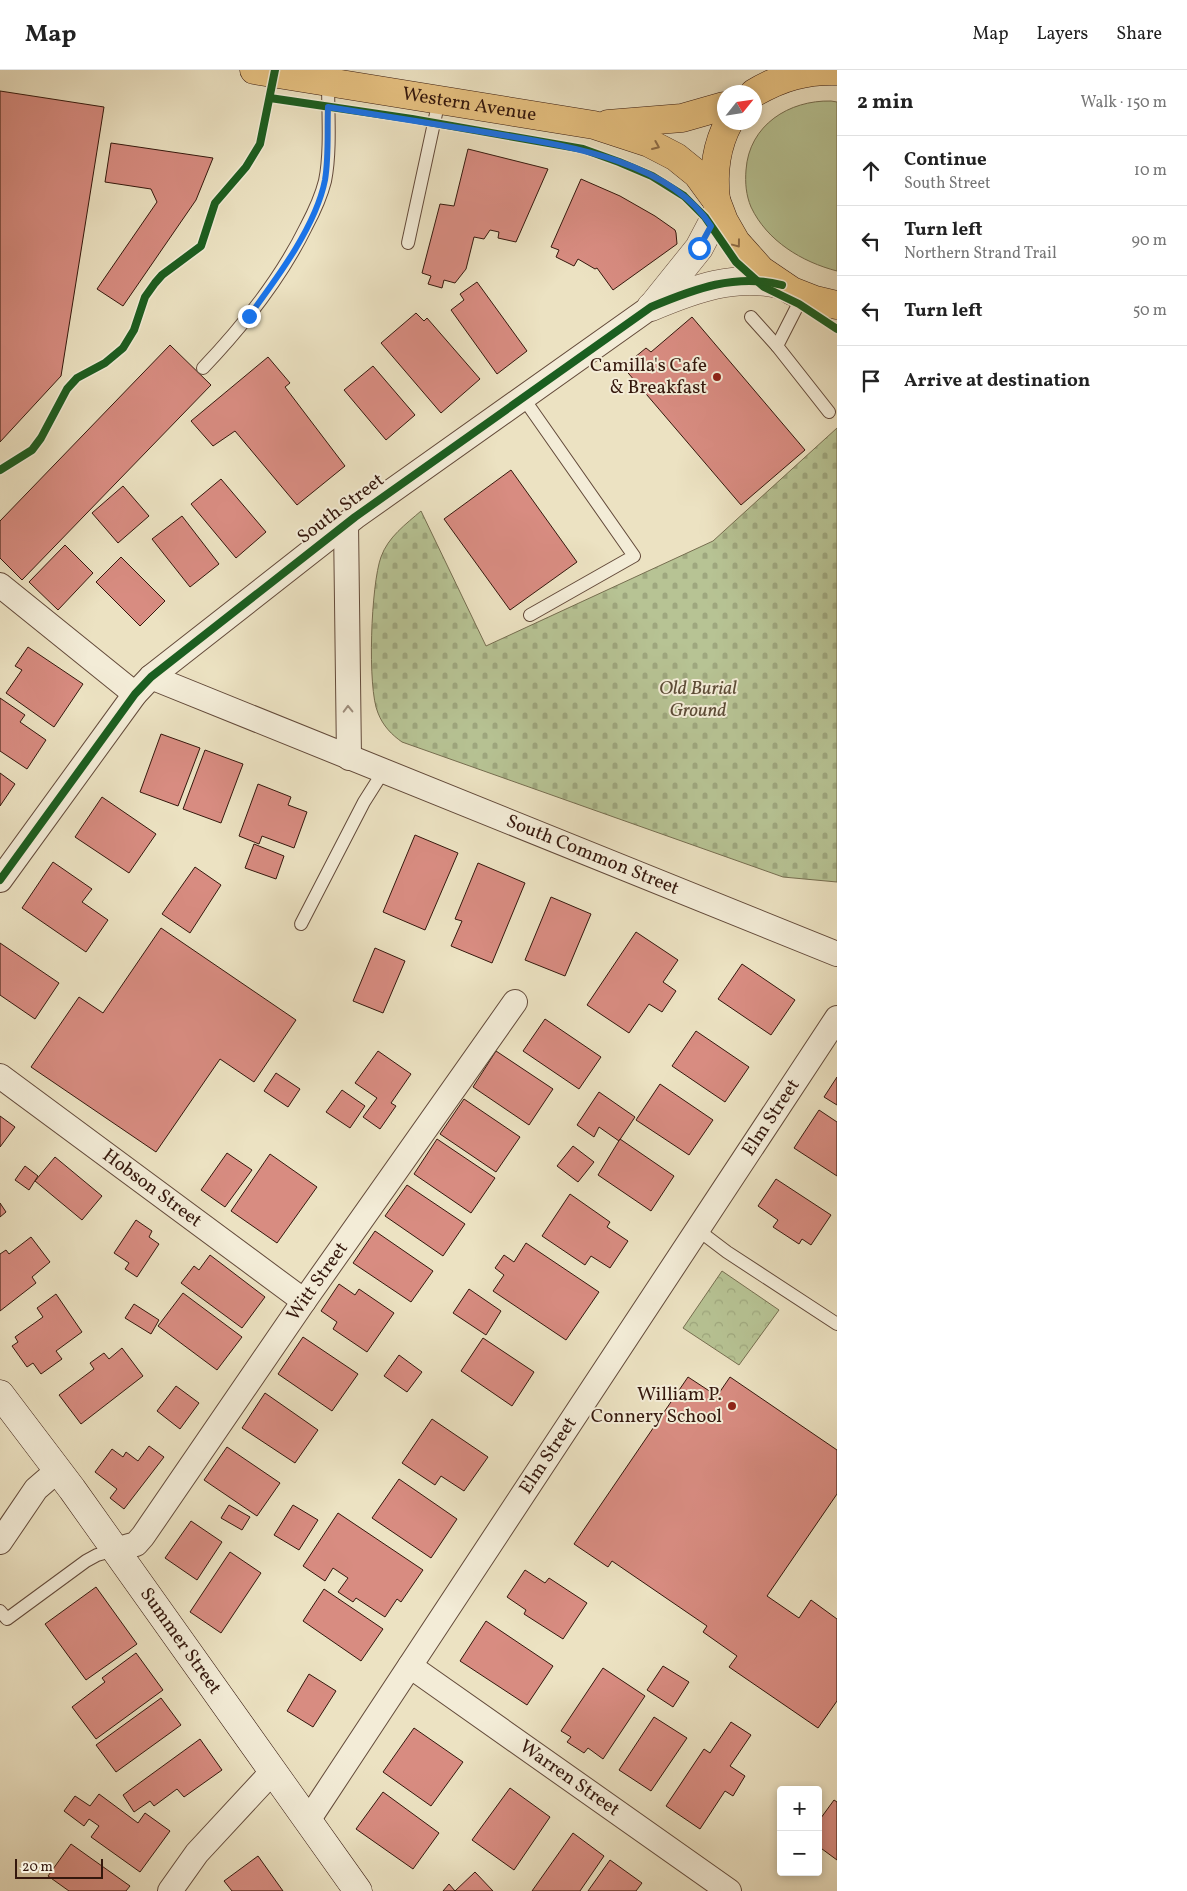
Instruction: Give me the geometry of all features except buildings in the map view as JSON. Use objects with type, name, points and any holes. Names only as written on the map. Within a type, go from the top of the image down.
[{"type":"main road","name":"Western Avenue","points":[[254,70],[594,125],[649,143],[676,157],[697,174],[718,205],[730,232],[743,251],[761,270],[815,300]]},
{"type":"main road","points":[[762,89],[799,72],[837,71]]},
{"type":"main road","name":"Western Avenue","points":[[594,125],[676,119],[717,108]]},
{"type":"main road","points":[[718,205],[715,178],[717,158],[726,130]]},
{"type":"main road","name":"South Street","points":[[651,307],[699,248],[718,205]]},
{"type":"main road","name":"South Street","points":[[651,307],[688,292],[726,282],[749,280],[769,282],[815,300]]},
{"type":"main road","name":"Summer Street","points":[[0,1394],[58,1470],[358,1891]]},
{"type":"street","name":"South Street","points":[[0,880],[135,694],[151,677],[346,524],[651,307]]},
{"type":"street","points":[[346,524],[349,758]]},
{"type":"street","points":[[0,585],[135,694]]},
{"type":"street","name":"South Common Street","points":[[151,677],[837,954]]},
{"type":"street","name":"Witt Street","points":[[115,1550],[136,1544],[143,1536],[304,1301],[515,1002]]},
{"type":"street","name":"Elm Street","points":[[308,1819],[837,1018]]},
{"type":"street","name":"Hobson Street","points":[[0,1076],[304,1301]]},
{"type":"street","points":[[0,1542],[36,1489],[58,1470]]},
{"type":"street","name":"Warren Street","points":[[410,1666],[729,1891]]},
{"type":"street","points":[[170,1891],[197,1854],[273,1771]]},
{"type":"lane","points":[[203,368],[249,316],[279,275],[301,238],[316,207],[324,182],[326,168],[328,82]]},
{"type":"lane","points":[[408,243],[439,100]]},
{"type":"lane","points":[[777,346],[815,300]]},
{"type":"lane","points":[[751,317],[830,412]]},
{"type":"lane","points":[[524,399],[634,556],[530,615]]},
{"type":"lane","points":[[301,924],[364,802],[383,772]]},
{"type":"lane","points":[[698,1230],[837,1324]]},
{"type":"lane","points":[[0,1612],[7,1619],[86,1562],[97,1555],[115,1550]]},
{"type":"green space","points":[[815,102],[837,102],[837,271],[799,256],[776,240],[758,219],[751,207],[747,193],[746,170],[749,154],[763,128],[774,118],[786,111],[800,105]]},
{"type":"green space","name":"Old Burial Ground","points":[[837,428],[837,882],[783,877],[402,742],[382,722],[375,700],[371,660],[373,612],[378,570],[381,557],[388,543],[398,531],[421,511],[486,646],[713,541]]},
{"type":"green space","points":[[722,1271],[779,1310],[739,1365],[683,1328]]},
{"type":"cycle path","points":[[0,470],[32,450],[41,438],[67,389],[77,378],[105,363],[123,348],[134,330],[145,297],[155,283],[162,275],[201,246],[215,203],[246,167],[260,144],[275,70]]},
{"type":"cycle path","points":[[270,98],[412,119],[583,149],[619,162],[652,176],[684,196],[705,217],[736,262],[764,287],[799,304],[837,329]]},
{"type":"cycle path","points":[[0,880],[135,694],[151,677],[355,517],[651,307],[699,289],[732,282],[765,282],[782,285]]},
{"type":"place","name":"Camilla's Cafe & Breakfast","points":[[717,377]]},
{"type":"place","name":"William P. Connery School","points":[[732,1406]]},
{"type":"route","points":[[249,316],[279,275],[301,238],[316,207],[326,173],[328,107],[412,119],[583,149],[620,162],[652,176],[684,196],[705,217],[711,226],[699,248]]}]
